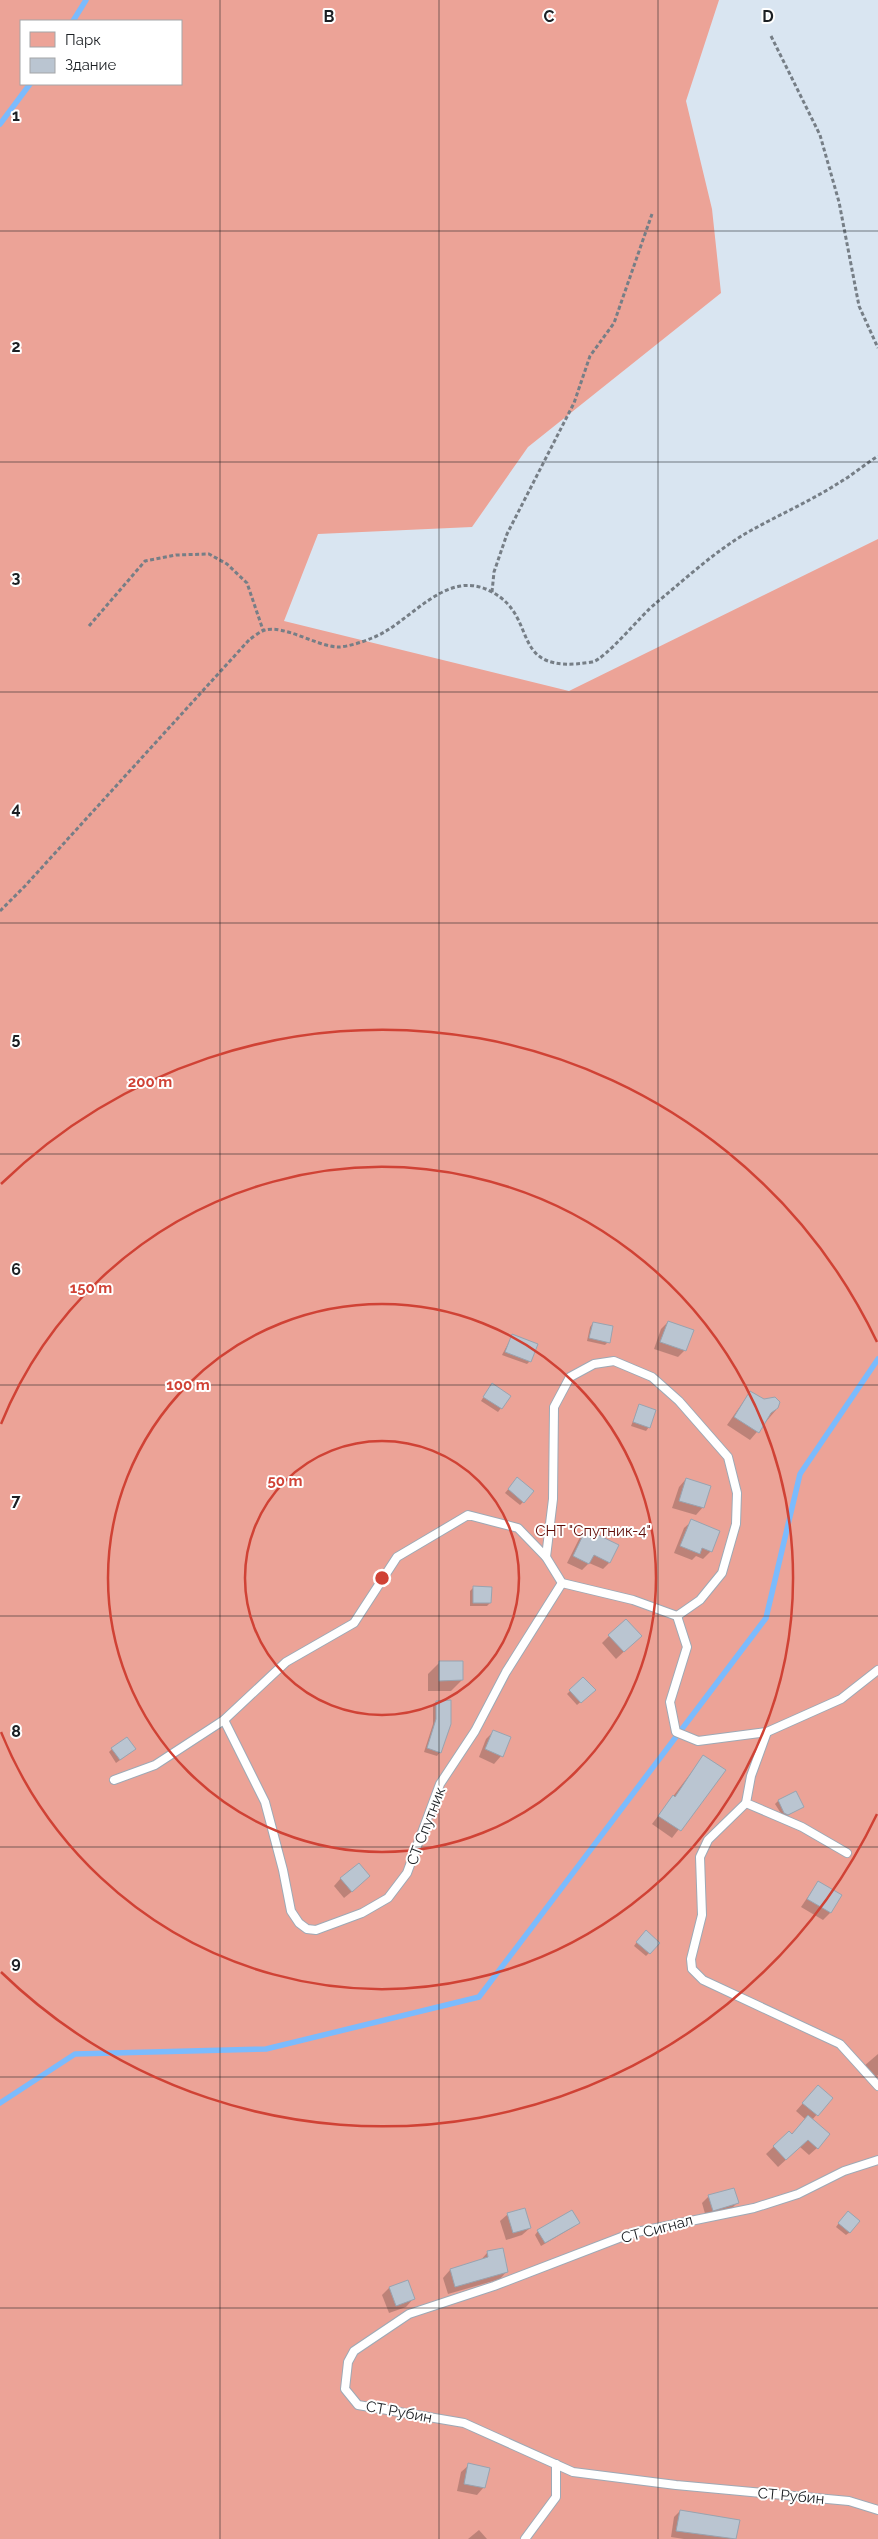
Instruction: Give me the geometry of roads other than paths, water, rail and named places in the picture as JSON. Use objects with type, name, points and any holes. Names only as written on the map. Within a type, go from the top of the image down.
[{"type":"lane","points":[[546,1557],[553,1499],[554,1407],[570,1377],[594,1364],[614,1362],[652,1377],[680,1401],[728,1457],[737,1493],[736,1524],[722,1573],[700,1600],[677,1616]]},
{"type":"lane","points":[[114,1780],[155,1765],[224,1720],[286,1662],[354,1623],[397,1557],[468,1515],[518,1528],[546,1557],[562,1584],[633,1600],[677,1616]]},
{"type":"lane","name":"СТ Спутник","points":[[224,1720],[265,1802],[283,1870],[291,1911],[299,1923],[307,1929],[316,1930],[362,1913],[388,1898],[407,1873],[440,1784],[475,1731],[506,1672],[562,1584]]},
{"type":"lane","points":[[677,1616],[687,1647],[670,1702],[676,1732],[698,1741],[767,1732],[841,1699],[878,1670]]},
{"type":"lane","points":[[767,1732],[751,1776],[746,1803],[708,1840],[700,1857],[702,1915],[690,1959],[692,1969],[703,1980],[840,2044],[878,2086]]},
{"type":"lane","points":[[746,1803],[802,1827],[846,1854]]},
{"type":"lane","name":"СТ Сигнал","points":[[409,2314],[503,2283],[632,2233],[754,2208],[798,2194],[844,2171],[878,2160]]},
{"type":"lane","name":"СТ Рубин","points":[[409,2314],[354,2350],[348,2362],[345,2389],[358,2405],[464,2423],[573,2472],[676,2486],[849,2502],[878,2510]]},
{"type":"lane","points":[[525,2539],[556,2497],[556,2464]]},
{"type":"waterway","points":[[74,20],[86,0]]},
{"type":"waterway","points":[[0,124],[29,85]]},
{"type":"waterway","points":[[0,2103],[75,2054],[266,2049],[479,1997],[766,1618],[800,1474],[878,1359]]},
{"type":"park label","name":"СНТ \"Спутник-4\"","points":[[593,1531]]}]
